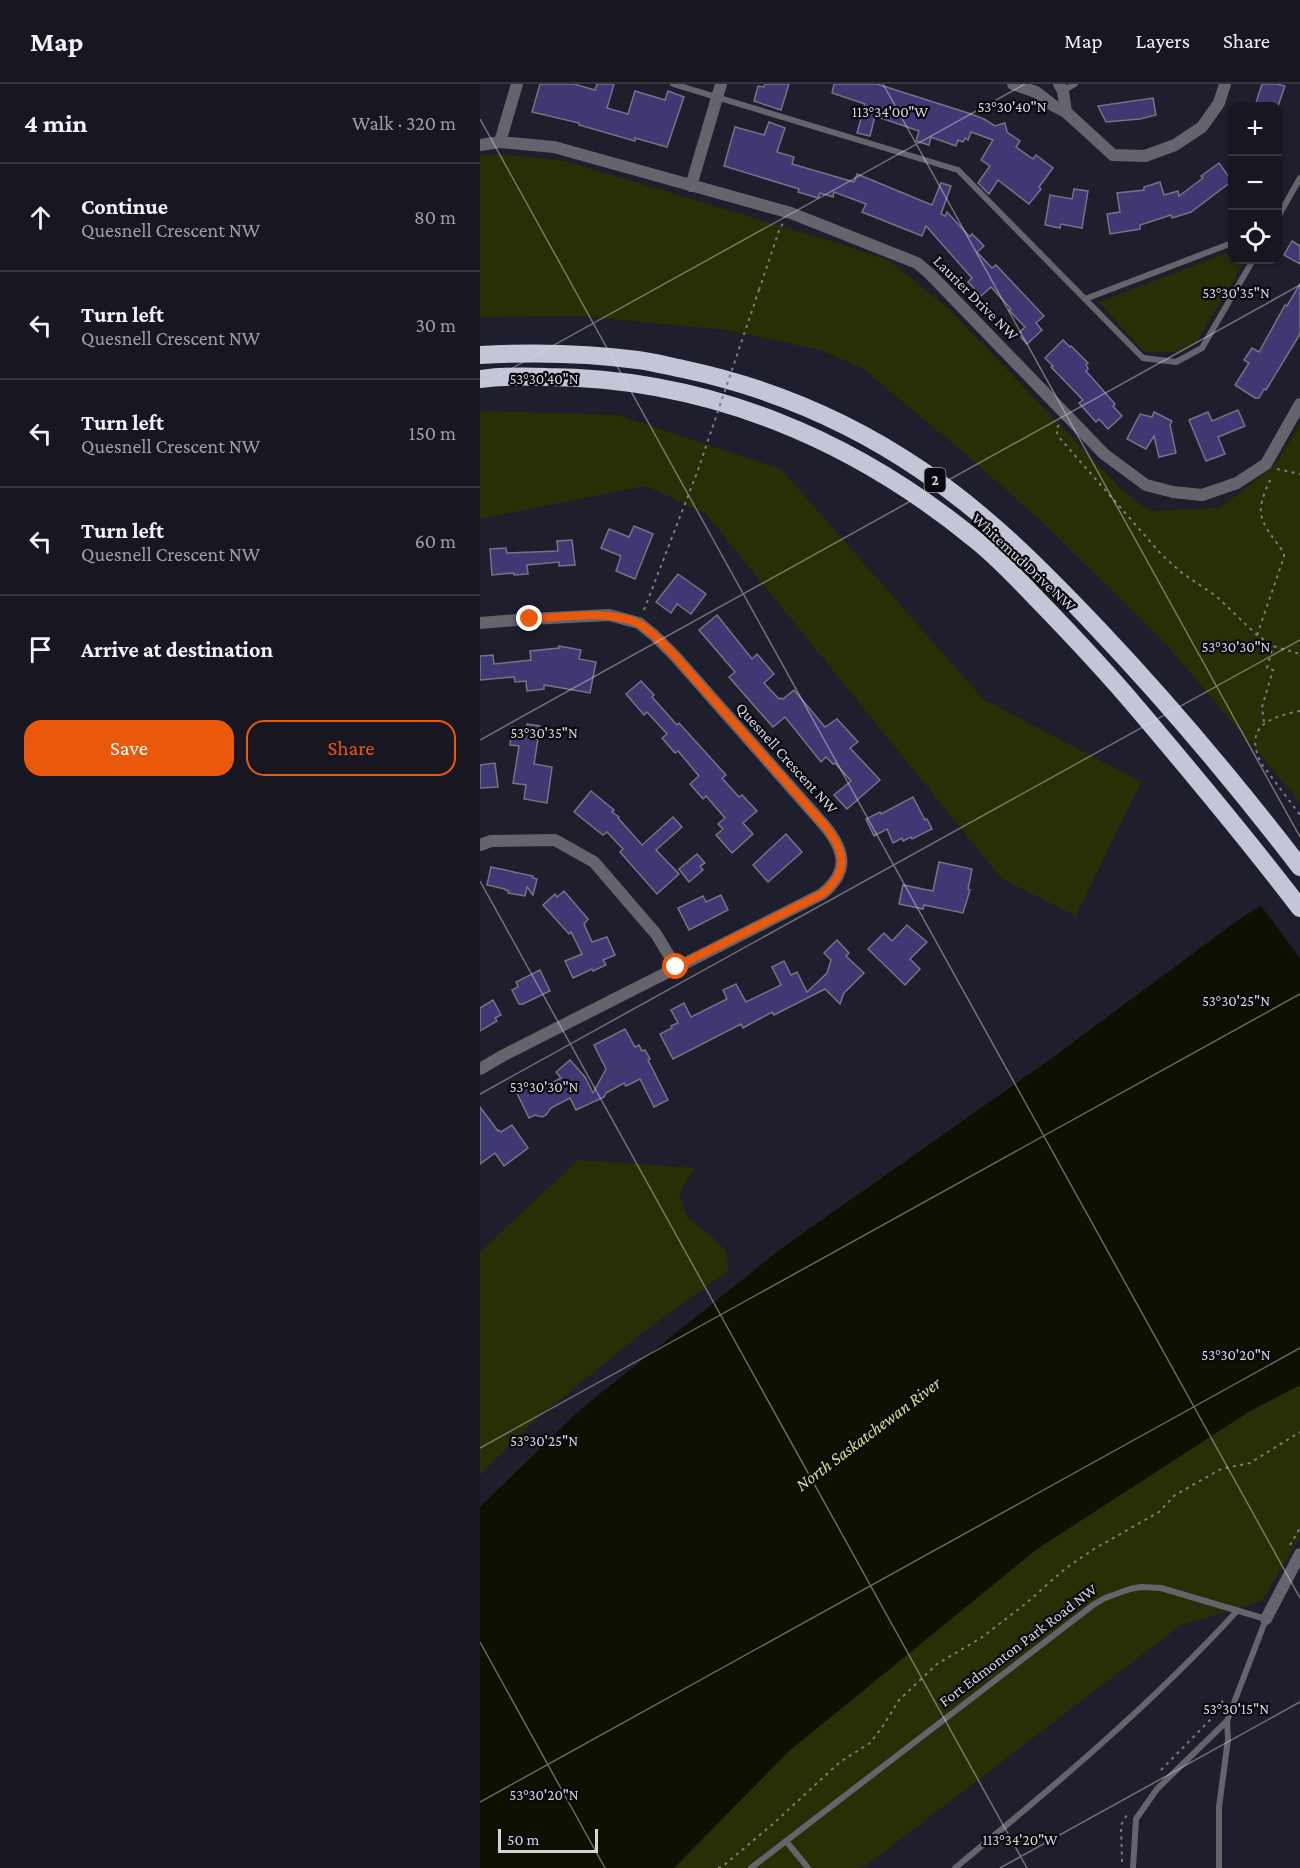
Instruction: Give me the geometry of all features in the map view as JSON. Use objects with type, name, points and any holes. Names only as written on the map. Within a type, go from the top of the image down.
[{"type":"highway","name":"Whitemud Drive NW","points":[[480,355],[548,353],[640,360],[702,373],[781,397],[827,417],[889,449],[922,470],[970,507],[1046,575],[1161,698],[1300,867]]},
{"type":"highway","name":"Whitemud Drive NW","points":[[480,379],[525,376],[599,379],[648,385],[708,398],[784,423],[820,439],[890,477],[979,543],[1071,633],[1247,838],[1300,908]]},
{"type":"street","points":[[500,142],[517,84]]},
{"type":"street","points":[[691,186],[721,84]]},
{"type":"street","points":[[1012,84],[1036,92],[1066,112],[1113,155],[1145,156],[1175,145],[1202,127],[1219,103],[1225,84]]},
{"type":"street","points":[[1061,88],[1066,112]]},
{"type":"street","name":"Laurier Drive NW","points":[[480,145],[500,142],[554,147],[791,213],[917,263],[1013,358],[1104,454],[1146,485],[1173,492],[1202,495],[1237,483],[1266,464],[1300,404]]},
{"type":"street","name":"Quesnell Crescent NW","points":[[480,624],[609,615],[639,623],[675,656],[825,826],[837,844],[842,859],[842,866],[834,882],[822,894],[480,1069]]},
{"type":"street","points":[[480,845],[491,841],[555,840],[594,862],[656,934],[676,967]]},
{"type":"street","points":[[1266,1619],[1300,1554]]},
{"type":"lane","points":[[673,84],[958,170],[1143,357],[1176,362],[1202,348],[1251,264]]},
{"type":"lane","points":[[1061,88],[1075,84]]},
{"type":"lane","points":[[1282,210],[1300,178]]},
{"type":"lane","points":[[1084,299],[1228,245]]},
{"type":"lane","name":"Fort Edmonton Park Road NW","points":[[751,1868],[1105,1598],[1141,1587],[1161,1588],[1266,1619]]},
{"type":"lane","points":[[955,1868],[1058,1781],[1167,1683],[1204,1648],[1237,1611]]},
{"type":"lane","points":[[1219,1868],[1219,1807],[1228,1739],[1227,1721],[1266,1619]]},
{"type":"lane","points":[[1133,1868],[1136,1820],[1157,1789],[1227,1721]]},
{"type":"lane","points":[[786,1840],[808,1868]]},
{"type":"path","points":[[639,623],[698,470],[780,228],[791,213]]},
{"type":"path","points":[[1067,416],[1056,429],[1058,436],[1161,554],[1182,573],[1216,596],[1257,635],[1273,646],[1300,654]]},
{"type":"path","points":[[1257,635],[1284,557],[1284,553],[1259,514],[1261,500],[1276,468],[1300,474]]},
{"type":"path","points":[[1264,723],[1263,707],[1274,670],[1267,668],[1273,646]]},
{"type":"path","points":[[1300,711],[1288,713],[1264,723],[1255,740],[1261,763],[1300,815]]},
{"type":"path","points":[[718,1868],[774,1823],[840,1762],[870,1743],[899,1700],[937,1664],[981,1638],[1075,1562],[1159,1512],[1175,1495],[1221,1469],[1250,1463],[1300,1432]]},
{"type":"path","points":[[1286,1553],[1300,1528]]},
{"type":"path","points":[[1159,1772],[1211,1719],[1225,1697]]},
{"type":"path","points":[[1123,1868],[1121,1825],[1133,1806]]},
{"type":"green space","points":[[501,154],[565,161],[890,261],[949,309],[1124,492],[1150,511],[1220,508],[1276,464],[1300,424],[1300,802],[1165,643],[1040,520],[862,368],[820,350],[727,330],[579,316],[480,317],[480,155]]},
{"type":"green space","points":[[1228,253],[1228,264],[1244,264],[1195,344],[1177,352],[1144,352],[1099,302]]},
{"type":"green space","points":[[480,412],[618,415],[781,469],[983,699],[1141,782],[1076,916],[1002,879],[706,514],[646,486],[480,519]]},
{"type":"green space","points":[[578,1160],[695,1168],[679,1194],[687,1217],[717,1241],[727,1253],[728,1271],[646,1330],[535,1420],[480,1475],[480,1252]]},
{"type":"green space","points":[[1300,1385],[1300,1537],[1262,1601],[1181,1625],[867,1865],[858,1868],[674,1868],[789,1751],[1037,1549],[1250,1411]]},
{"type":"water","name":"North Saskatchewan River","points":[[1300,880],[1300,1385],[1250,1411],[1037,1549],[789,1751],[674,1868],[480,1868],[480,1507],[581,1409],[782,1248],[1048,1061],[1234,923]]},
{"type":"pier","points":[[1300,877],[1300,958],[1259,903]]},
{"type":"building","points":[[540,84],[574,84],[595,90],[597,84],[614,84],[607,108],[628,114],[635,91],[665,100],[668,91],[684,97],[667,147],[635,138],[635,141],[579,125],[579,123],[532,112]]},
{"type":"building","points":[[765,84],[789,84],[781,110],[754,101],[758,86],[764,87]]},
{"type":"building","points":[[834,84],[877,84],[971,114],[995,126],[1005,123],[1007,132],[1020,141],[1016,147],[1033,159],[1036,155],[1053,168],[1029,204],[998,180],[989,194],[978,183],[990,166],[981,160],[993,140],[971,132],[968,140],[965,138],[963,142],[958,140],[956,146],[931,137],[929,145],[916,141],[919,131],[875,116],[870,136],[857,133],[865,104],[832,93]]},
{"type":"building","points":[[1262,84],[1285,86],[1279,102],[1256,102]]},
{"type":"building","points":[[1153,98],[1156,115],[1140,119],[1106,122],[1098,106]]},
{"type":"building","points":[[769,122],[785,128],[777,152],[794,157],[792,164],[854,182],[857,174],[932,205],[941,183],[951,186],[941,214],[945,216],[947,212],[970,237],[972,234],[984,246],[977,252],[992,268],[996,265],[1044,316],[1036,323],[1042,330],[1027,344],[1018,334],[1025,327],[1009,310],[1011,309],[991,287],[981,296],[968,282],[972,278],[926,226],[922,236],[862,212],[866,204],[834,192],[833,197],[820,193],[818,198],[798,192],[799,189],[724,166],[735,127],[764,135]]},
{"type":"building","points":[[1219,163],[1228,175],[1228,184],[1191,212],[1172,218],[1171,215],[1140,225],[1140,229],[1110,234],[1107,214],[1120,212],[1117,193],[1144,190],[1144,187],[1160,182],[1164,195],[1178,191],[1179,196],[1203,178],[1201,176]]},
{"type":"building","points":[[1074,189],[1088,191],[1082,228],[1061,224],[1060,228],[1045,225],[1050,195],[1072,199]]},
{"type":"building","points":[[1292,241],[1300,246],[1300,264],[1284,255]]},
{"type":"building","points":[[1300,284],[1300,334],[1266,390],[1264,389],[1259,398],[1255,398],[1235,385],[1249,363],[1244,360],[1252,348],[1259,352],[1285,305],[1287,306]]},
{"type":"building","points":[[1063,340],[1088,363],[1086,371],[1115,404],[1113,406],[1122,416],[1108,429],[1099,419],[1096,422],[1079,403],[1083,400],[1045,358]]},
{"type":"building","points":[[1238,410],[1245,426],[1218,437],[1225,454],[1206,461],[1189,420],[1208,412],[1212,421]]},
{"type":"building","points":[[1154,412],[1172,421],[1170,425],[1176,453],[1159,457],[1154,436],[1146,449],[1127,439],[1140,414],[1152,417]]},
{"type":"building","points":[[634,526],[653,534],[635,579],[616,571],[621,556],[601,548],[609,529],[629,537]]},
{"type":"building","points":[[572,540],[575,565],[559,566],[559,562],[527,565],[528,574],[492,575],[490,549],[506,548],[507,553],[558,551],[557,541]]},
{"type":"building","points":[[678,574],[706,594],[691,614],[677,604],[671,613],[656,602]]},
{"type":"building","points":[[717,615],[752,659],[757,654],[774,674],[764,683],[779,699],[783,699],[794,690],[825,727],[837,719],[858,742],[850,748],[880,780],[847,809],[834,795],[851,781],[835,763],[833,764],[826,757],[821,762],[785,717],[773,727],[729,677],[735,672],[699,630]]},
{"type":"building","points":[[559,646],[581,650],[579,659],[596,662],[590,693],[544,685],[544,689],[527,691],[526,681],[515,682],[514,677],[480,680],[480,656],[493,655],[494,664],[531,660],[530,651],[559,648]]},
{"type":"building","points":[[641,681],[677,725],[679,723],[726,775],[722,778],[739,797],[742,795],[757,811],[743,823],[753,834],[732,853],[716,835],[723,829],[718,824],[725,818],[706,796],[703,799],[690,784],[699,776],[678,751],[675,753],[662,738],[667,734],[647,712],[644,715],[626,694]]},
{"type":"building","points":[[527,724],[540,726],[534,764],[552,767],[547,803],[524,799],[526,785],[513,783],[519,746],[510,745],[512,727],[526,729]]},
{"type":"building","points":[[495,763],[498,787],[480,788],[480,765]]},
{"type":"building","points":[[591,791],[614,810],[612,812],[619,817],[642,845],[673,817],[682,827],[656,850],[679,874],[657,894],[620,852],[623,849],[607,832],[603,835],[574,812]]},
{"type":"building","points":[[913,797],[932,829],[912,839],[911,837],[903,841],[902,838],[893,843],[887,829],[874,836],[866,819],[880,812],[881,814]]},
{"type":"building","points":[[786,834],[802,852],[768,882],[753,865]]},
{"type":"building","points":[[697,854],[705,863],[700,866],[703,870],[689,882],[679,869]]},
{"type":"building","points":[[939,862],[972,869],[968,889],[970,890],[963,913],[924,905],[923,909],[899,904],[903,885],[933,891]]},
{"type":"building","points":[[491,867],[533,876],[537,879],[533,895],[527,887],[525,896],[508,893],[509,891],[505,889],[487,885]]},
{"type":"building","points":[[564,891],[588,919],[584,924],[592,942],[607,937],[615,955],[603,960],[606,965],[573,978],[565,961],[582,954],[571,932],[569,934],[543,905],[555,894],[557,897]]},
{"type":"building","points":[[721,895],[728,910],[689,930],[678,908],[703,896],[706,902]]},
{"type":"building","points":[[907,925],[927,942],[910,959],[920,969],[905,985],[868,949],[884,933],[892,941]]},
{"type":"building","points":[[837,940],[849,953],[846,956],[864,973],[844,993],[840,1004],[825,989],[774,1015],[772,1012],[743,1028],[741,1024],[673,1059],[660,1034],[678,1023],[671,1010],[684,1003],[691,1017],[727,999],[723,990],[736,984],[746,1002],[781,985],[772,967],[784,961],[791,975],[797,972],[807,992],[827,973],[831,960],[824,953]]},
{"type":"building","points":[[540,970],[550,991],[519,1004],[512,990],[518,987],[516,982]]},
{"type":"building","points":[[493,1000],[501,1015],[495,1018],[497,1021],[480,1031],[480,1008]]},
{"type":"building","points":[[625,1029],[635,1047],[639,1045],[642,1051],[645,1050],[668,1100],[654,1107],[640,1079],[626,1086],[624,1083],[606,1093],[604,1097],[576,1110],[570,1098],[551,1108],[542,1117],[535,1115],[529,1118],[515,1089],[528,1082],[534,1093],[561,1078],[556,1072],[570,1060],[585,1077],[593,1093],[606,1069],[594,1045]]},
{"type":"building","points":[[480,1107],[498,1131],[501,1132],[512,1125],[528,1148],[504,1166],[495,1153],[480,1164]]},
{"type":"route","points":[[530,619],[609,615],[639,623],[675,656],[825,826],[837,844],[842,866],[834,882],[822,894],[676,967]]}]
